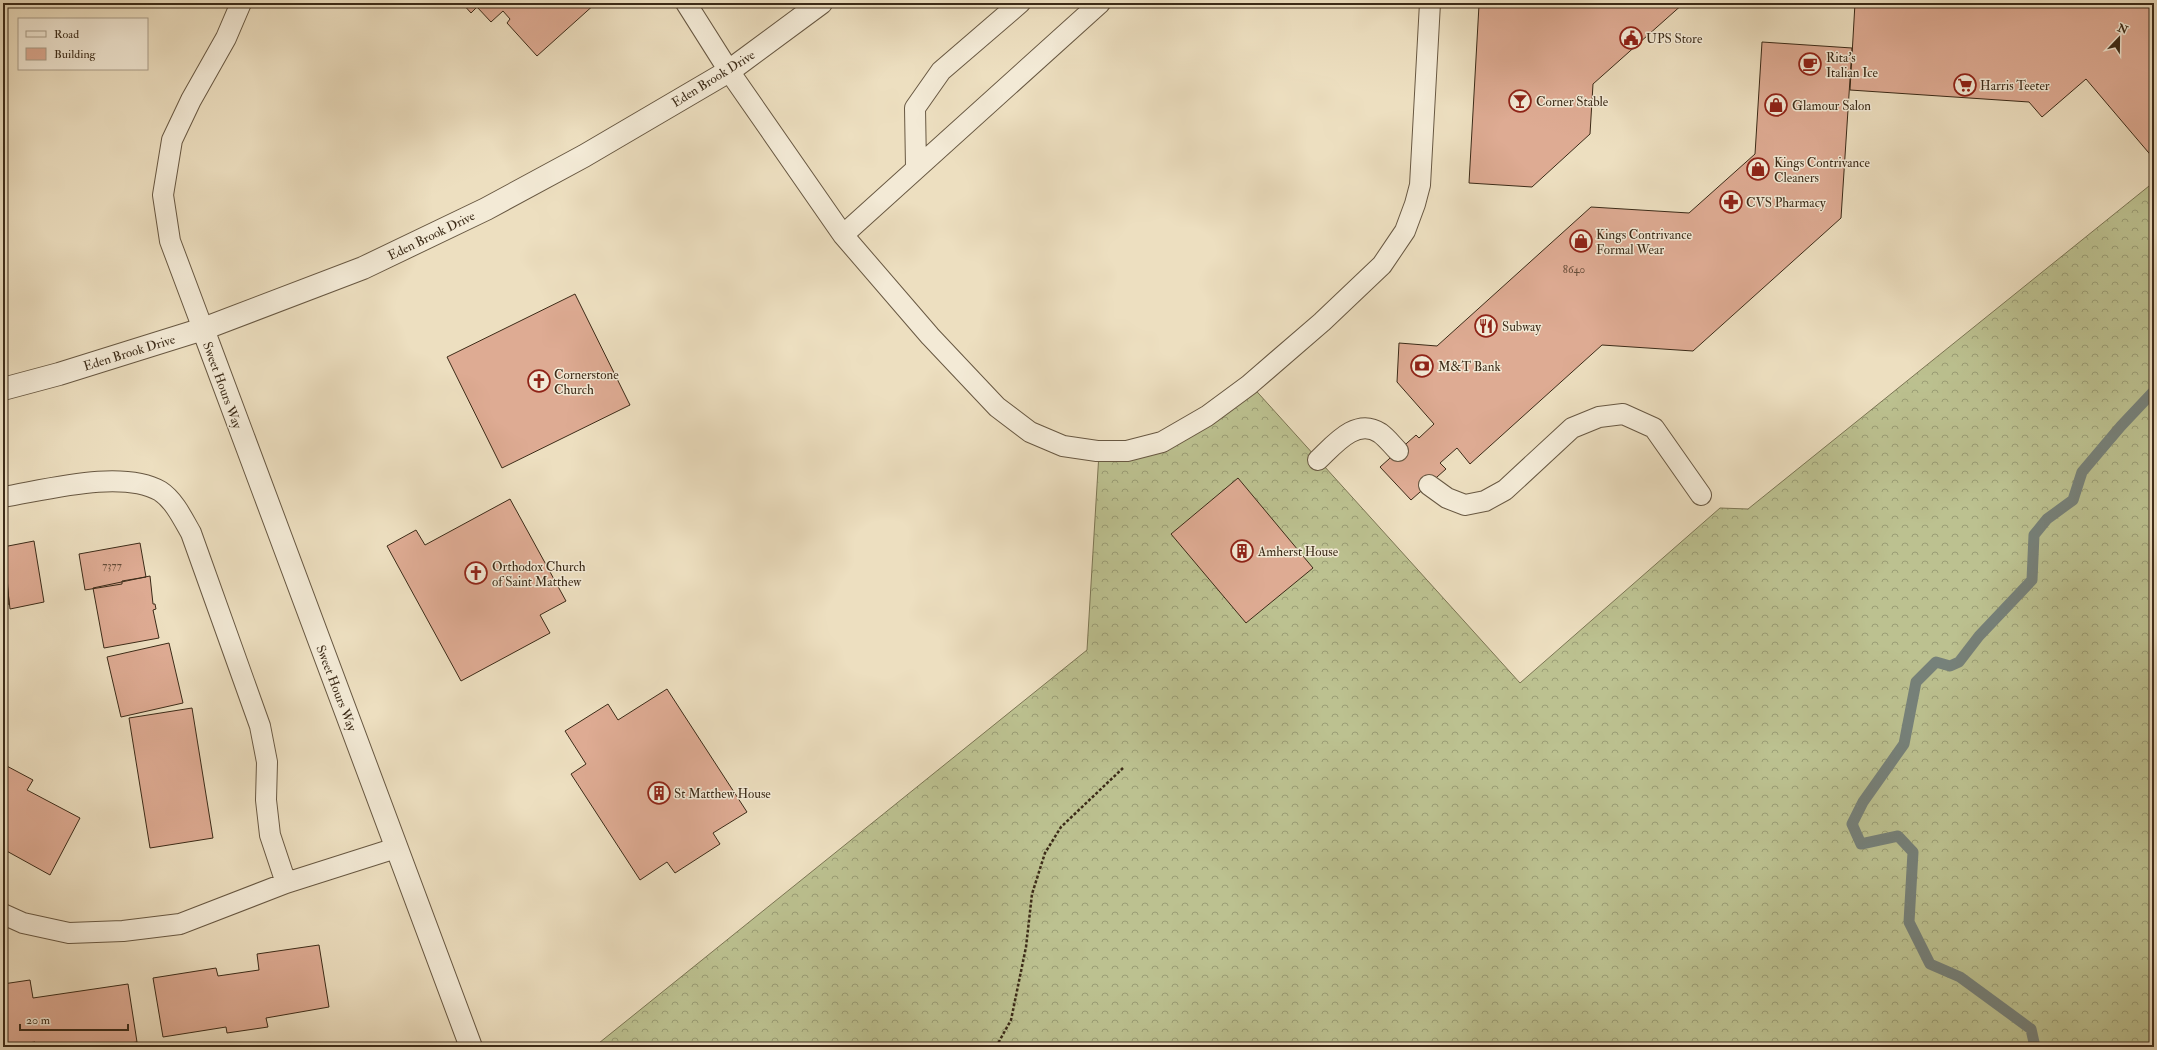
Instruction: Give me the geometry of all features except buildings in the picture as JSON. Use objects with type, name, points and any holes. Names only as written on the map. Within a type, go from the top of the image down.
[{"type":"street","name":"Eden Brook Drive","points":[[3,389],[59,374],[203,329],[363,268],[486,209],[584,156],[729,71],[821,3]]},
{"type":"street","name":"Sweet Hours Way","points":[[203,329],[471,1047]]},
{"type":"lane","points":[[203,329],[170,241],[163,195],[172,140],[191,100],[226,38],[241,3]]},
{"type":"lane","points":[[686,3],[729,71],[843,234],[930,336],[997,407],[1030,432],[1063,446],[1097,451],[1127,451],[1162,442],[1207,416],[1249,385],[1322,322],[1382,265],[1405,231],[1420,185],[1430,3]]},
{"type":"lane","points":[[916,167],[916,108],[941,71],[1020,3]]},
{"type":"lane","points":[[843,234],[1100,3]]},
{"type":"lane","points":[[1429,485],[1447,498],[1465,505],[1485,501],[1505,490],[1572,428],[1598,417],[1623,414],[1654,428],[1701,495]]},
{"type":"lane","points":[[1318,460],[1347,434],[1362,428],[1379,433],[1398,451]]},
{"type":"lane","points":[[3,497],[106,481],[138,483],[161,492],[177,508],[191,533],[260,726],[267,762],[266,800],[270,835],[286,883]]},
{"type":"lane","points":[[3,914],[23,922],[69,933],[123,930],[180,924],[286,883],[396,848]]},
{"type":"path","points":[[996,1047],[1011,1020],[1026,947],[1032,894],[1045,853],[1061,827],[1123,768]]},
{"type":"green space","points":[[2154,182],[2154,1047],[594,1047],[1087,650],[1099,453],[1125,453],[1250,384],[1520,683],[1720,508],[1748,509]]},
{"type":"waterway","points":[[2035,1047],[2031,1029],[1960,977],[1930,964],[1909,922],[1913,852],[1898,836],[1861,844],[1852,824],[1863,802],[1904,744],[1916,682],[1936,662],[1950,666],[1959,662],[1979,636],[2032,580],[2034,535],[2047,519],[2073,500],[2082,472],[2121,426],[2154,391]]},
{"type":"place","name":"UPS Store","points":[[1631,38]]},
{"type":"place","name":"Rita's Italian Ice","points":[[1810,64]]},
{"type":"place","name":"Harris Teeter","points":[[1965,85]]},
{"type":"place","name":"Corner Stable","points":[[1520,101]]},
{"type":"place","name":"Glamour Salon","points":[[1776,105]]},
{"type":"place","name":"Kings Contrivance Cleaners","points":[[1758,169]]},
{"type":"place","name":"CVS Pharmacy","points":[[1731,202]]},
{"type":"place","name":"Kings Contrivance Formal Wear","points":[[1581,241]]},
{"type":"place","name":"Subway","points":[[1486,326]]},
{"type":"place","name":"M&T Bank","points":[[1422,366]]},
{"type":"place","name":"Cornerstone Church","points":[[539,381]]},
{"type":"place","name":"Amherst House","points":[[1242,551]]},
{"type":"place","name":"Orthodox Church of Saint Matthew","points":[[476,573]]},
{"type":"place","name":"St Matthew House","points":[[659,793]]}]
